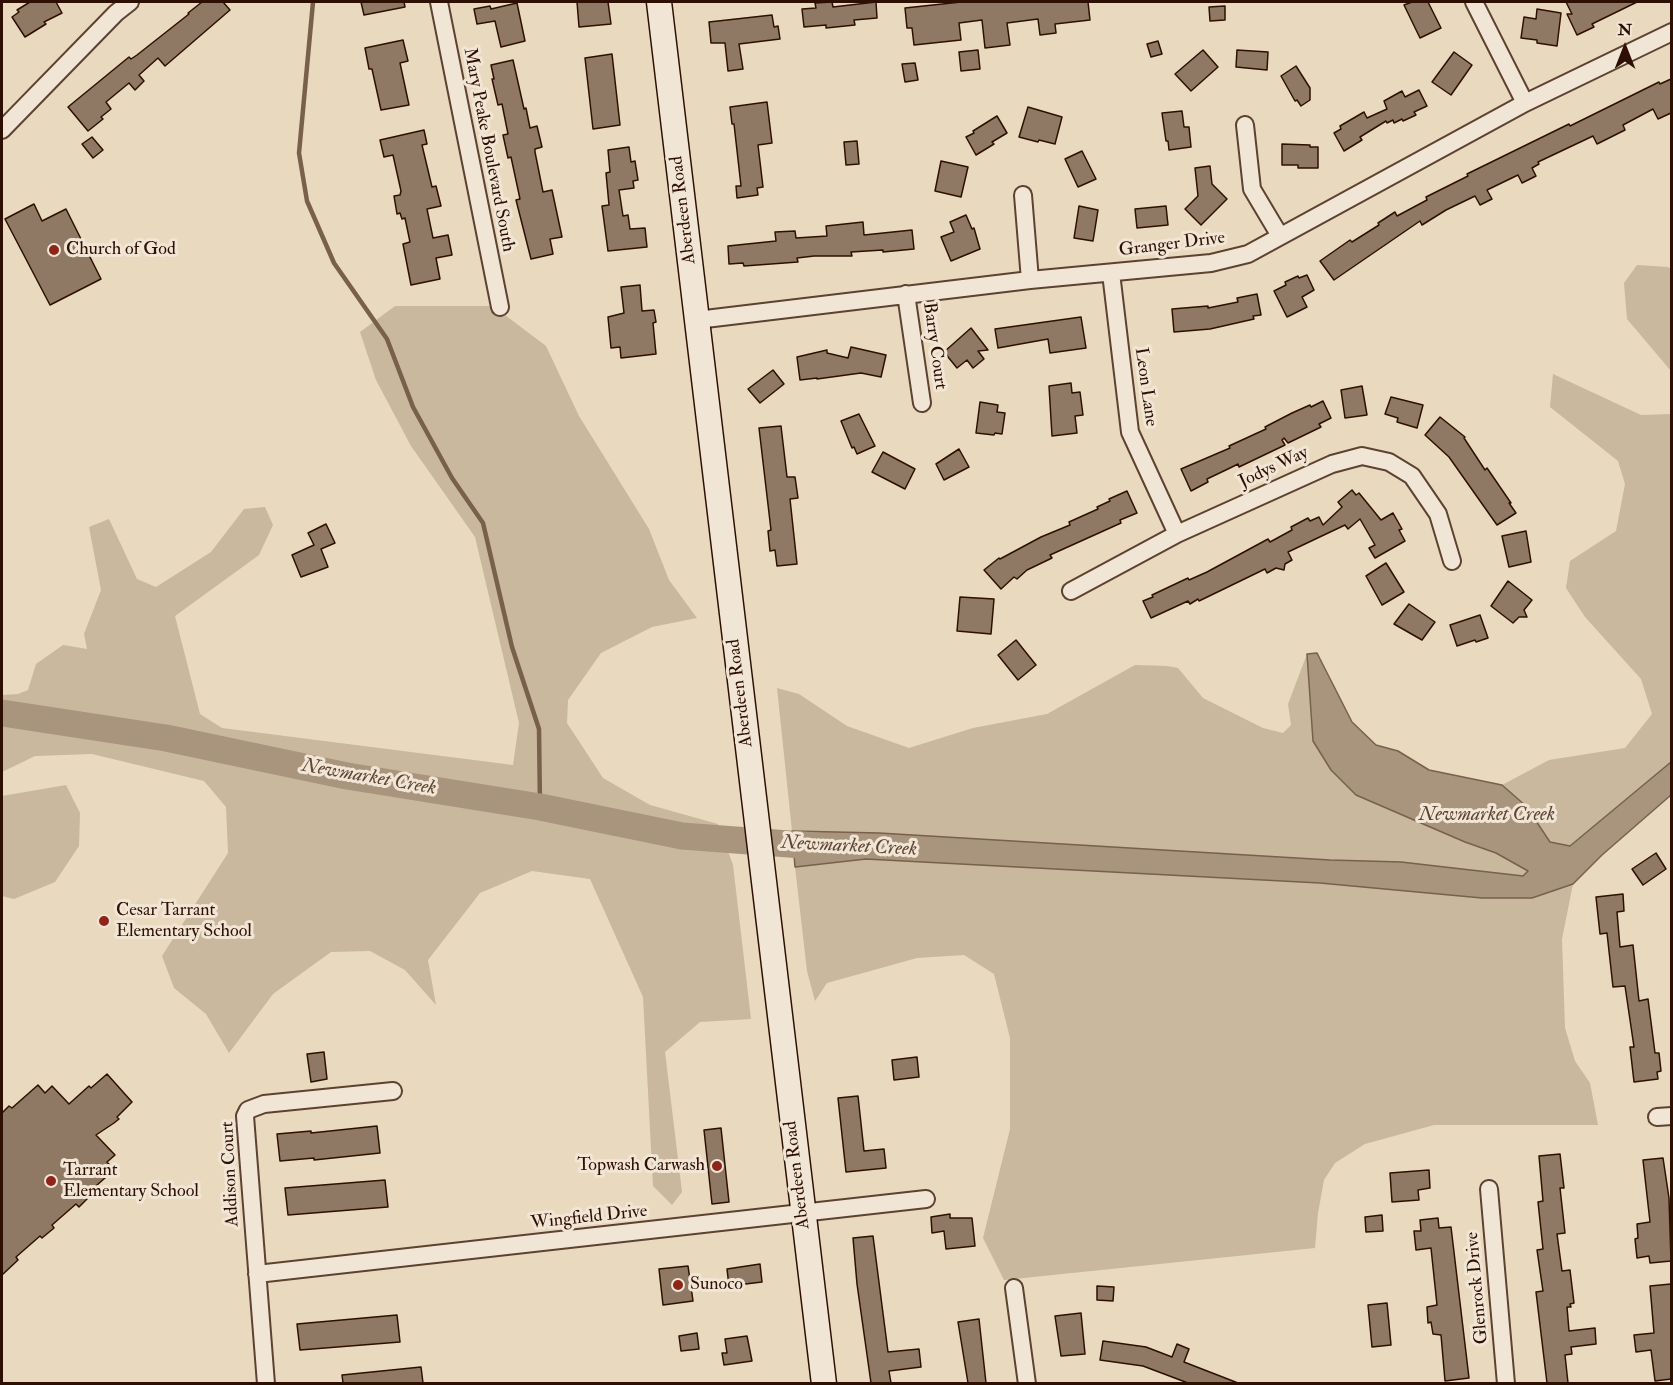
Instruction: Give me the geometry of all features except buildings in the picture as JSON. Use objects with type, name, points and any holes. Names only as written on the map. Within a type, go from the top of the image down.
[{"type":"main road","name":"Aberdeen Road","points":[[659,2],[824,1383]]},
{"type":"street","points":[[2,130],[113,8],[130,2]]},
{"type":"street","name":"Mary Peake Boulevard South","points":[[439,2],[500,307]]},
{"type":"street","points":[[1474,2],[1525,103]]},
{"type":"street","name":"Granger Drive","points":[[697,320],[1030,280],[1211,262],[1248,254],[1525,103],[1671,32]]},
{"type":"street","points":[[1245,125],[1252,189],[1280,236]]},
{"type":"street","points":[[1023,195],[1030,280]]},
{"type":"street","name":"Leon Lane","points":[[1111,273],[1130,432],[1177,534]]},
{"type":"street","name":"Barry Court","points":[[906,294],[922,403]]},
{"type":"street","name":"Jodys Way","points":[[1071,591],[1177,534],[1332,464],[1362,456],[1389,462],[1412,476],[1438,514],[1452,561]]},
{"type":"street","name":"Addison Court","points":[[266,1383],[244,1124],[248,1110],[264,1104],[393,1091]]},
{"type":"street","name":"Glenrock Drive","points":[[1490,1189],[1506,1383]]},
{"type":"street","name":"Wingfield Drive","points":[[257,1274],[926,1199]]},
{"type":"street","points":[[1014,1288],[1027,1383]]},
{"type":"shaded area","points":[[1637,265],[1671,269],[1671,371],[1627,319],[1624,283]]},
{"type":"shaded area","points":[[395,306],[493,306],[546,346],[579,416],[649,529],[669,580],[697,618],[652,627],[601,653],[568,700],[567,723],[603,778],[650,805],[718,824],[733,865],[751,1019],[700,1022],[665,1052],[682,1192],[672,1205],[653,1186],[643,997],[590,879],[532,871],[480,893],[428,960],[436,1005],[405,970],[370,951],[331,952],[273,994],[229,1053],[206,1014],[174,988],[162,956],[228,853],[226,807],[204,781],[92,754],[35,756],[2,772],[2,695],[18,694],[28,690],[36,664],[63,645],[87,649],[84,634],[101,590],[89,527],[109,519],[137,579],[156,587],[211,552],[244,509],[265,507],[273,525],[259,555],[175,616],[200,714],[222,728],[513,765],[519,723],[475,537],[411,446],[376,380],[360,332]]},
{"type":"shaded area","points":[[1553,374],[1641,415],[1671,414],[1671,762],[1570,846],[1550,842],[1527,806],[1502,785],[1549,760],[1625,748],[1652,714],[1641,679],[1585,617],[1566,588],[1570,561],[1616,531],[1625,484],[1618,461],[1550,407]]},
{"type":"shaded area","points":[[1307,654],[1313,741],[1331,770],[1356,795],[1496,853],[1528,871],[1523,876],[1401,862],[1330,860],[879,833],[792,831],[777,688],[799,694],[847,726],[909,748],[973,728],[1047,714],[1135,665],[1167,666],[1178,668],[1203,698],[1263,728],[1283,733],[1291,725],[1288,704]]},
{"type":"shaded area","points":[[66,785],[80,813],[79,846],[55,882],[14,899],[2,896],[2,796]]},
{"type":"shaded area","points":[[866,859],[1320,883],[1482,898],[1532,898],[1573,884],[1562,939],[1565,1028],[1575,1061],[1590,1083],[1598,1125],[1434,1125],[1365,1144],[1335,1163],[1324,1180],[1315,1248],[1004,1280],[983,1238],[1010,1129],[1010,1038],[994,974],[964,955],[917,958],[827,983],[815,1001],[807,971],[795,867]]},
{"type":"water","name":"Newmarket Creek","points":[[1317,653],[1352,722],[1376,745],[1398,751],[1429,770],[1502,785],[1526,806],[1550,842],[1570,846],[1671,762],[1671,795],[1602,855],[1573,884],[1532,898],[1482,898],[1320,883],[866,859],[795,867],[792,831],[879,833],[1330,860],[1401,862],[1523,876],[1528,871],[1496,853],[1356,795],[1331,770],[1313,741],[1307,654]]},
{"type":"waterway","points":[[313,2],[299,153],[307,201],[334,263],[387,339],[413,407],[452,478],[483,523],[512,647],[539,729],[540,807]]},
{"type":"waterway","name":"Newmarket Creek","points":[[2,713],[166,738],[347,776],[540,807],[682,836],[829,847]]},
{"type":"place","name":"Church of God","points":[[54,250]]},
{"type":"place","name":"Cesar Tarrant Elementary School","points":[[104,921]]},
{"type":"place","name":"Topwash Carwash","points":[[717,1166]]},
{"type":"place","name":"Tarrant Elementary School","points":[[51,1181]]},
{"type":"place","name":"Sunoco","points":[[678,1285]]}]
